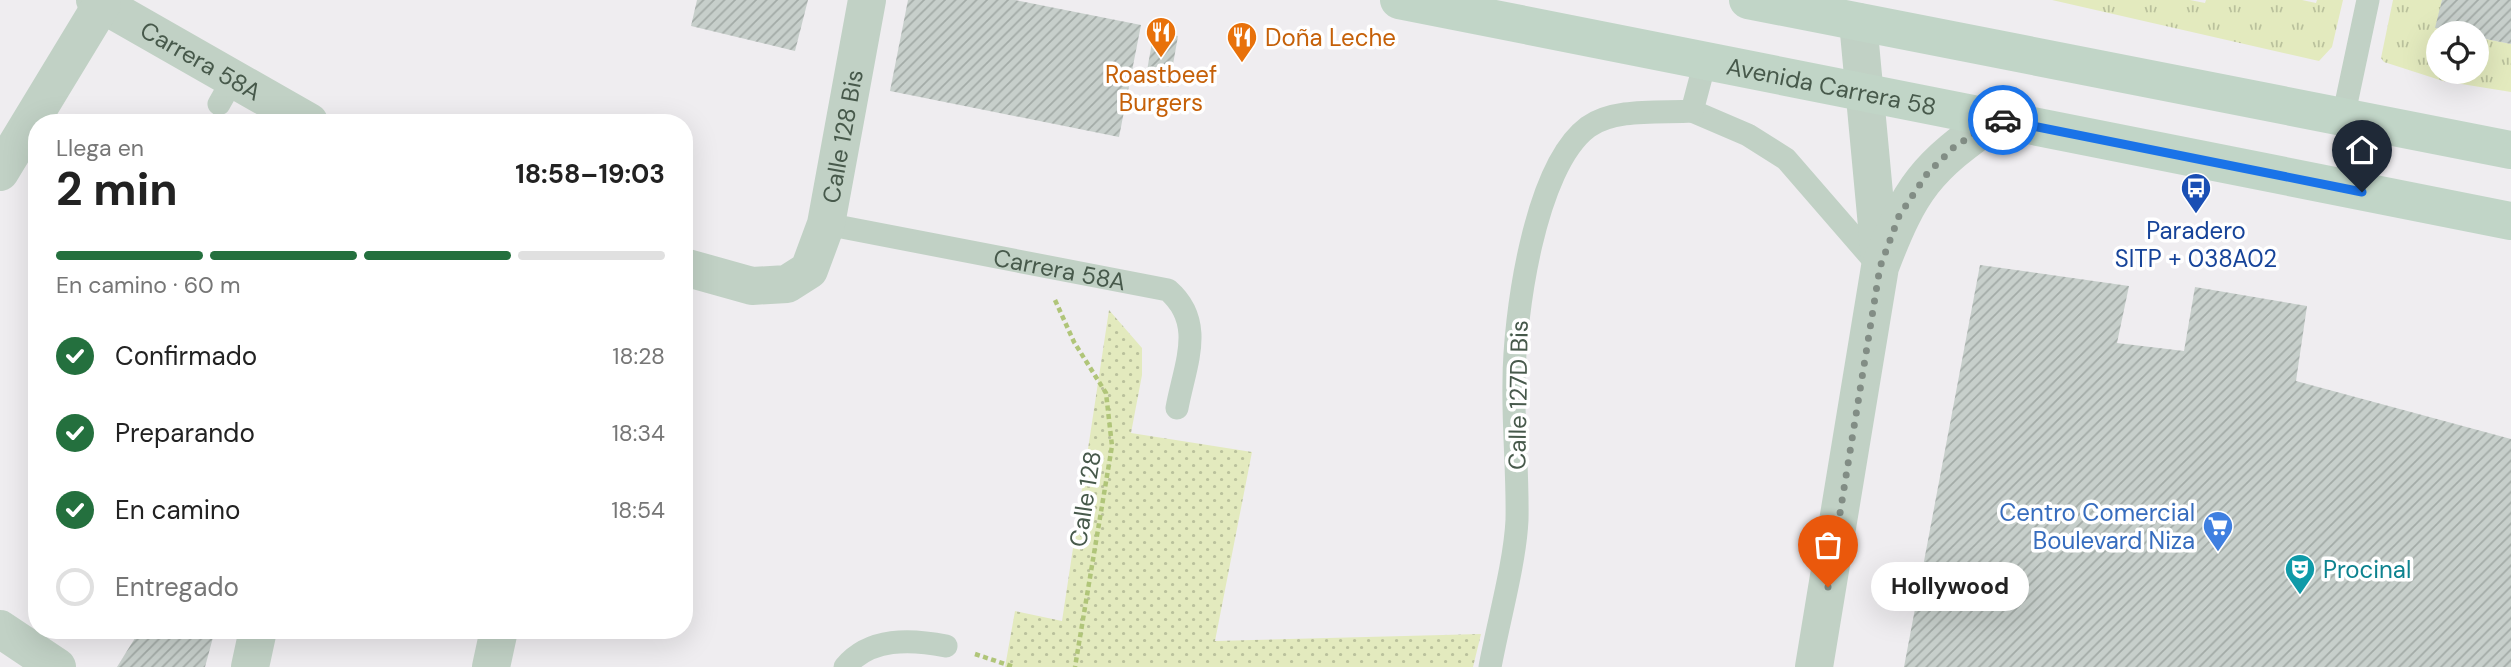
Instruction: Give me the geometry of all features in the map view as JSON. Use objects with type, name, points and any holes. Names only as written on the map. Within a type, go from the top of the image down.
[{"type":"main road","name":"Avenida Carrera 58","points":[[1399,0],[2511,221]]},
{"type":"main road","points":[[1748,0],[1784,4],[1858,22],[2511,150]]},
{"type":"street","name":"Calle 128 Bis","points":[[693,270],[752,286],[787,284],[809,270],[826,224],[867,0]]},
{"type":"street","name":"Carrera 58A","points":[[98,2],[226,92],[287,114]]},
{"type":"street","points":[[33,114],[98,2]]},
{"type":"street","points":[[1858,22],[1880,267]]},
{"type":"street","points":[[1814,667],[1880,267],[1899,216],[1927,174],[1953,148],[1996,119]]},
{"type":"street","points":[[0,172],[28,123]]},
{"type":"street","points":[[0,629],[57,667]]},
{"type":"street","points":[[250,667],[256,639]]},
{"type":"street","points":[[491,667],[497,639]]},
{"type":"lane","points":[[2343,117],[2368,0]]},
{"type":"lane","points":[[1705,62],[1692,111],[1748,135],[1786,159],[1880,267]]},
{"type":"lane","name":"Calle 127D Bis","points":[[1490,667],[1517,524],[1514,380],[1523,281],[1545,195],[1567,152],[1586,129],[1604,117],[1692,111]]},
{"type":"lane","name":"Carrera 58A","points":[[826,224],[1168,290],[1183,303],[1190,318],[1191,335],[1177,408]]},
{"type":"lane","points":[[845,667],[874,647],[909,639],[946,646]]},
{"type":"path","name":"Calle 128","points":[[1048,266],[1051,290],[1074,342],[1107,393],[1112,446],[1075,667]]},
{"type":"path","points":[[946,646],[1014,667]]},
{"type":"green space","points":[[2052,0],[2190,0],[2205,3],[2206,0],[2302,0],[2316,3],[2317,0],[2343,0],[2332,47],[2319,61]]},
{"type":"green space","points":[[2393,0],[2442,0],[2438,21],[2426,21],[2426,76],[2384,62],[2381,58]]},
{"type":"green space","points":[[2489,40],[2511,44],[2511,92],[2462,84],[2489,84]]},
{"type":"green space","points":[[1109,310],[1142,348],[1142,375],[1131,433],[1252,452],[1215,641],[1481,634],[1473,667],[1005,667],[1015,611],[1062,621]]},
{"type":"building","points":[[697,0],[808,0],[795,51],[691,26]]},
{"type":"building","points":[[908,0],[1015,0],[1141,25],[1119,137],[890,91]]},
{"type":"building","points":[[2442,0],[2511,0],[2511,44],[2489,40],[2489,21],[2437,21]]},
{"type":"building","name":"Roastbeef Burgers","points":[[1154,31],[1178,36],[1169,87],[1145,82]]},
{"type":"building","name":"Centro Comercial Boulevard Niza","points":[[1980,265],[2129,286],[2117,343],[2184,351],[2195,287],[2307,306],[2296,381],[2511,439],[2511,667],[1904,667]]},
{"type":"building","points":[[134,639],[213,639],[205,667],[117,667]]},
{"type":"way so far","points":[[1828,587],[1880,267],[1899,216],[1927,174],[1953,148],[1996,119],[2003,120]]},
{"type":"place","name":"Roastbeef Burgers","points":[[1161,59]]},
{"type":"place","name":"Doña Leche","points":[[1242,64]]},
{"type":"place","name":"Paradero SITP + 038A02","points":[[2196,215]]},
{"type":"place","name":"Centro Comercial Boulevard Niza","points":[[2218,553]]},
{"type":"place","name":"Hollywood","points":[[1828,587]]},
{"type":"place","name":"Procinal","points":[[2300,596]]},
{"type":"route","points":[[2003,120],[2362,192]]}]
